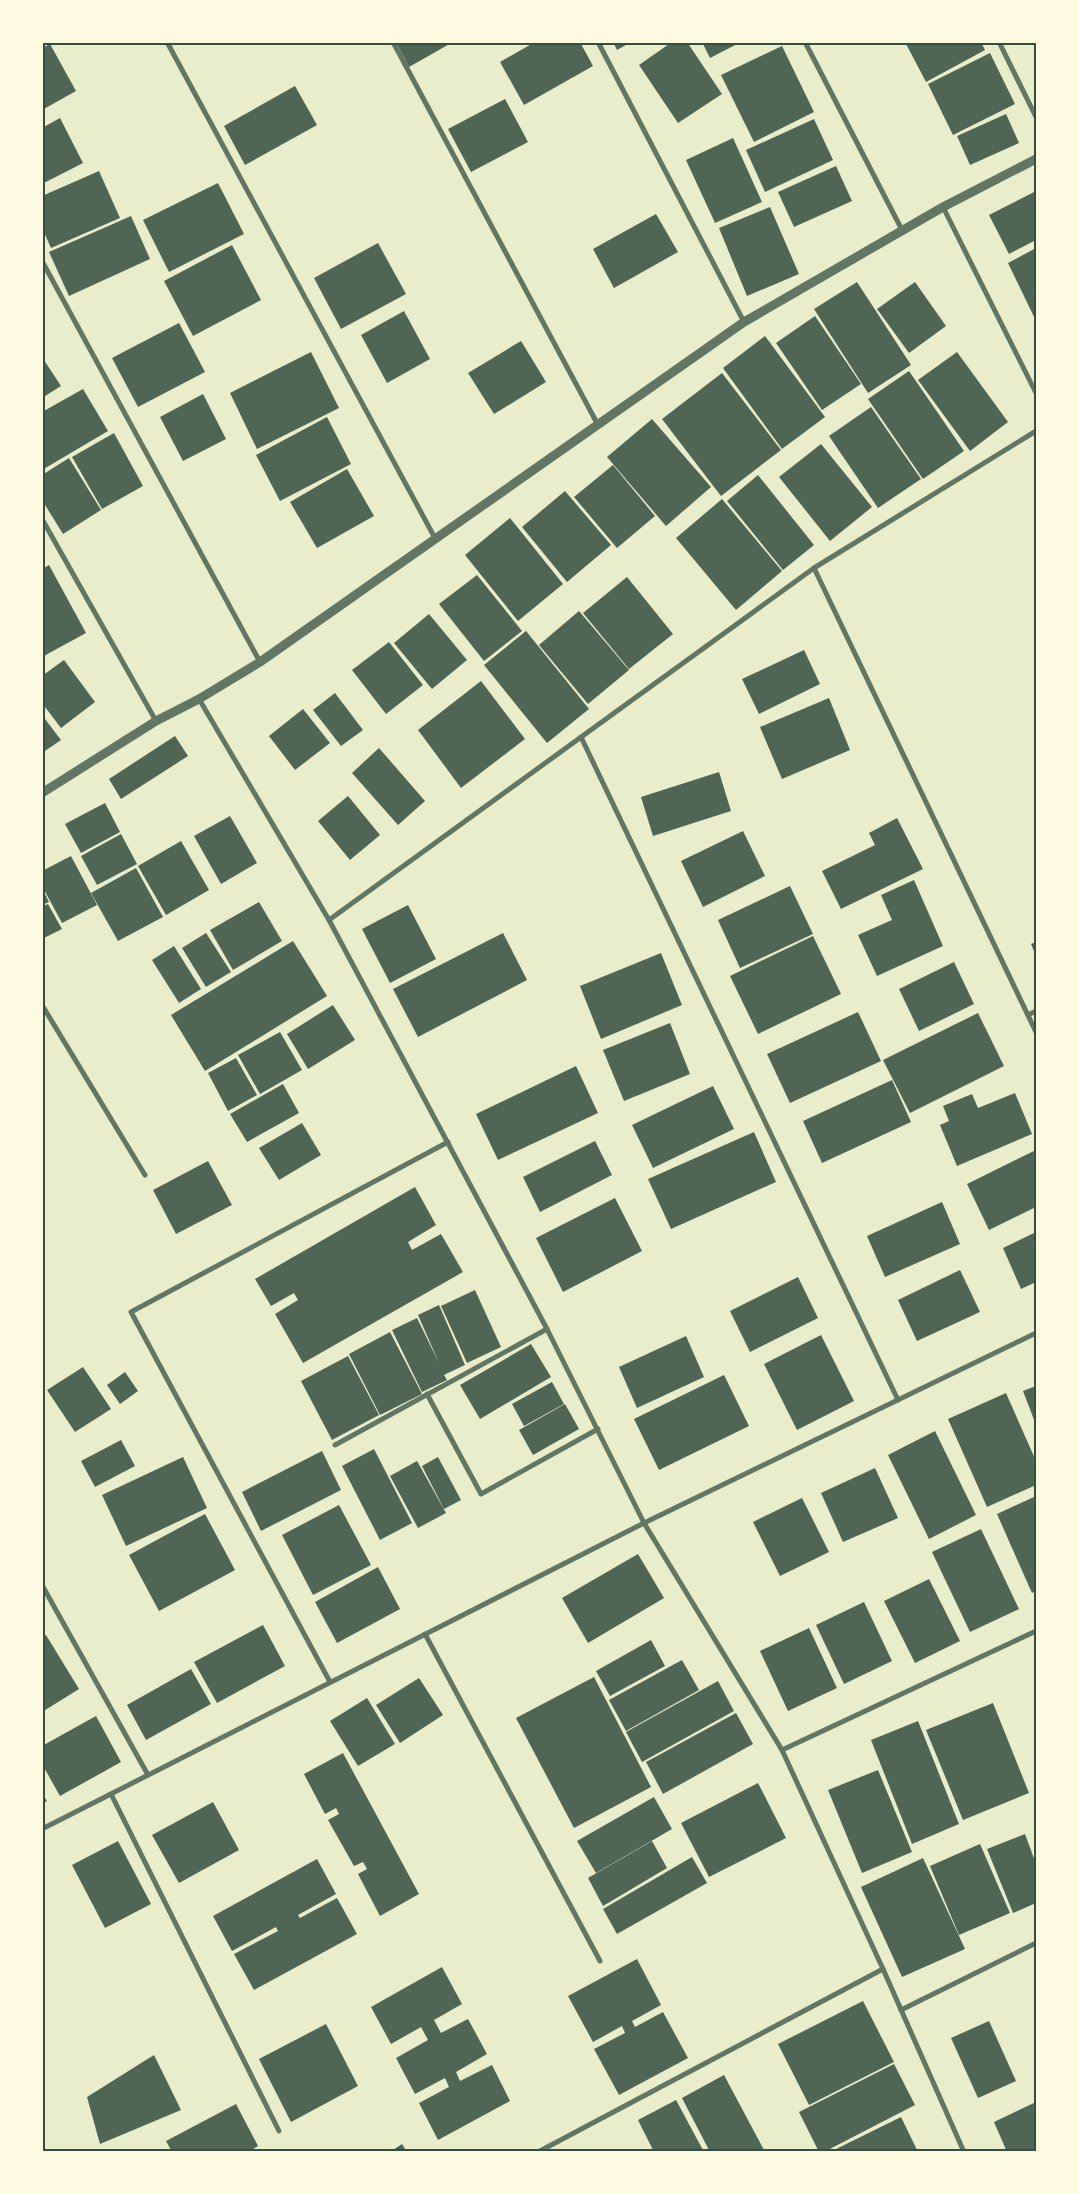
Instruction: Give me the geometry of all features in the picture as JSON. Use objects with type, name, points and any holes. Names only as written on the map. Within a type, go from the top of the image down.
[{"type":"street","points":[[167,42],[436,540]]},
{"type":"street","points":[[394,42],[598,425]]},
{"type":"street","points":[[598,42],[744,322]]},
{"type":"street","points":[[805,42],[902,230]]},
{"type":"street","points":[[999,42],[1036,117]]},
{"type":"street","points":[[42,792],[156,722],[199,699],[260,662],[744,322],[902,230],[1036,158]]},
{"type":"street","points":[[943,207],[1036,393]]},
{"type":"street","points":[[42,261],[260,662]]},
{"type":"street","points":[[330,920],[814,568],[1036,431]]},
{"type":"street","points":[[42,519],[156,722]]},
{"type":"street","points":[[814,568],[1036,1032]]},
{"type":"street","points":[[199,699],[330,920],[547,1329],[644,1523],[782,1750],[883,1969],[964,2152]]},
{"type":"street","points":[[581,737],[898,1400]]},
{"type":"street","points":[[42,1005],[146,1175]]},
{"type":"street","points":[[1028,1015],[1036,1011]]},
{"type":"street","points":[[330,1682],[131,1312],[448,1142]]},
{"type":"street","points":[[335,1445],[547,1329]]},
{"type":"street","points":[[42,1830],[644,1523],[1036,1333]]},
{"type":"street","points":[[427,1394],[481,1494],[598,1429]]},
{"type":"street","points":[[42,1585],[148,1775]]},
{"type":"street","points":[[782,1750],[1036,1631]]},
{"type":"street","points":[[425,1634],[600,1961]]},
{"type":"street","points":[[111,1794],[279,2131]]},
{"type":"street","points":[[901,2010],[1036,1942]]},
{"type":"street","points":[[538,2152],[883,1969]]},
{"type":"building","points":[[396,42],[453,42],[409,67]]},
{"type":"building","points":[[535,42],[580,42],[593,66],[524,105],[500,62]]},
{"type":"building","points":[[613,42],[631,42],[617,50]]},
{"type":"building","points":[[672,42],[687,42],[722,94],[678,123],[639,65]]},
{"type":"building","points":[[702,42],[741,42],[710,58]]},
{"type":"building","points":[[905,42],[981,42],[985,50],[926,82]]},
{"type":"building","points":[[50,44],[76,91],[42,110],[42,48]]},
{"type":"building","points":[[782,46],[814,112],[754,142],[721,75]]},
{"type":"building","points":[[990,53],[1015,104],[953,135],[928,84]]},
{"type":"building","points":[[295,86],[317,125],[245,165],[224,126]]},
{"type":"building","points":[[505,99],[528,142],[471,172],[448,129]]},
{"type":"building","points":[[1006,114],[1019,143],[970,165],[957,136]]},
{"type":"building","points":[[60,118],[83,163],[42,184],[42,128]]},
{"type":"building","points":[[814,119],[833,160],[765,192],[746,150]]},
{"type":"building","points":[[733,138],[762,202],[715,223],[686,160]]},
{"type":"building","points":[[836,166],[852,201],[794,227],[778,192]]},
{"type":"building","points":[[99,171],[120,218],[51,248],[42,228],[42,196]]},
{"type":"building","points":[[218,183],[244,234],[169,272],[143,220]]},
{"type":"building","points":[[1036,191],[1036,240],[1009,254],[989,215]]},
{"type":"building","points":[[770,207],[799,274],[747,296],[719,228]]},
{"type":"building","points":[[656,214],[678,252],[614,288],[593,249]]},
{"type":"building","points":[[131,216],[150,259],[69,296],[49,252]]},
{"type":"building","points":[[378,243],[406,294],[341,329],[314,278]]},
{"type":"building","points":[[232,245],[261,300],[193,336],[164,281]]},
{"type":"building","points":[[1036,248],[1036,321],[1008,263]]},
{"type":"building","points":[[857,282],[911,365],[868,393],[814,309]]},
{"type":"building","points":[[915,282],[946,326],[909,353],[877,309]]},
{"type":"building","points":[[404,311],[430,359],[387,383],[361,335]]},
{"type":"building","points":[[815,316],[861,384],[822,410],[776,343]]},
{"type":"building","points":[[179,323],[205,372],[138,407],[112,358]]},
{"type":"building","points":[[765,336],[825,417],[782,449],[723,368]]},
{"type":"building","points":[[521,341],[546,382],[494,414],[468,373]]},
{"type":"building","points":[[311,352],[339,408],[257,449],[230,393]]},
{"type":"building","points":[[957,352],[1008,422],[970,451],[918,380]]},
{"type":"building","points":[[42,357],[61,386],[42,398]]},
{"type":"building","points":[[909,371],[964,451],[923,479],[868,399]]},
{"type":"building","points":[[722,373],[781,450],[721,496],[662,419]]},
{"type":"building","points":[[83,389],[108,431],[42,470],[42,412]]},
{"type":"building","points":[[203,394],[226,439],[183,461],[160,417]]},
{"type":"building","points":[[871,407],[921,479],[878,508],[829,436]]},
{"type":"building","points":[[327,417],[351,464],[280,501],[256,455]]},
{"type":"building","points":[[652,419],[711,487],[666,526],[607,457]]},
{"type":"building","points":[[114,433],[143,486],[102,509],[72,457]]},
{"type":"building","points":[[821,444],[872,507],[830,541],[779,477]]},
{"type":"building","points":[[69,458],[101,510],[63,534],[42,500],[42,475]]},
{"type":"building","points":[[613,465],[655,516],[617,548],[574,497]]},
{"type":"building","points":[[347,469],[374,516],[317,548],[290,502]]},
{"type":"building","points":[[758,475],[814,545],[783,570],[727,501]]},
{"type":"building","points":[[565,491],[611,545],[567,582],[522,527]]},
{"type":"building","points":[[722,499],[782,571],[736,610],[676,538]]},
{"type":"building","points":[[510,518],[563,584],[518,621],[465,555]]},
{"type":"building","points":[[49,565],[86,633],[42,657],[42,569]]},
{"type":"building","points":[[477,575],[522,631],[484,661],[439,604]]},
{"type":"building","points":[[627,577],[673,634],[629,669],[583,613]]},
{"type":"building","points":[[579,611],[629,670],[588,704],[539,645]]},
{"type":"building","points":[[429,614],[467,660],[432,689],[394,643]]},
{"type":"building","points":[[526,631],[589,709],[547,743],[484,665]]},
{"type":"building","points":[[389,642],[423,685],[386,714],[352,670]]},
{"type":"building","points":[[804,650],[820,684],[759,714],[742,679]]},
{"type":"building","points":[[64,660],[95,702],[61,728],[42,703],[42,676]]},
{"type":"building","points":[[481,681],[525,739],[461,788],[418,730]]},
{"type":"building","points":[[335,693],[363,730],[341,746],[313,710]]},
{"type":"building","points":[[829,698],[850,750],[782,779],[760,727]]},
{"type":"building","points":[[303,709],[330,743],[295,770],[269,736]]},
{"type":"building","points":[[42,715],[61,740],[42,753]]},
{"type":"building","points":[[175,736],[188,756],[121,799],[109,779]]},
{"type":"building","points":[[379,748],[425,801],[398,825],[352,773]]},
{"type":"building","points":[[719,772],[731,811],[653,836],[641,797]]},
{"type":"building","points":[[348,796],[380,835],[350,860],[318,821]]},
{"type":"building","points":[[105,803],[120,832],[81,853],[65,824]]},
{"type":"building","points":[[230,816],[257,863],[221,884],[194,836]]},
{"type":"building","points":[[897,818],[923,869],[841,909],[822,871],[875,845],[869,833]]},
{"type":"building","points":[[743,831],[765,876],[703,907],[681,861]]},
{"type":"building","points":[[121,834],[137,864],[97,885],[81,856]]},
{"type":"building","points":[[181,841],[209,890],[166,915],[138,866]]},
{"type":"building","points":[[71,856],[97,905],[62,923],[42,886],[42,871]]},
{"type":"building","points":[[136,868],[163,917],[118,941],[91,893]]},
{"type":"building","points":[[914,880],[943,946],[877,976],[858,935],[892,920],[881,895]]},
{"type":"building","points":[[790,886],[813,934],[740,968],[718,920]]},
{"type":"building","points":[[42,888],[49,902],[42,905]]},
{"type":"building","points":[[259,902],[282,941],[233,970],[210,930]]},
{"type":"building","points":[[48,904],[62,929],[42,939],[42,907]]},
{"type":"building","points":[[408,905],[436,959],[390,983],[362,929]]},
{"type":"building","points":[[206,933],[231,972],[206,987],[182,948]]},
{"type":"building","points":[[503,933],[527,980],[418,1037],[393,989]]},
{"type":"building","points":[[813,936],[841,994],[758,1034],[730,976]]},
{"type":"building","points":[[293,941],[327,996],[205,1071],[171,1015]]},
{"type":"building","points":[[1036,942],[1036,956],[1031,944]]},
{"type":"building","points":[[174,946],[201,989],[179,1003],[152,960]]},
{"type":"building","points":[[661,953],[682,1005],[601,1039],[580,986]]},
{"type":"building","points":[[954,962],[974,1004],[919,1031],[899,989]]},
{"type":"building","points":[[333,1005],[355,1040],[308,1069],[287,1034]]},
{"type":"building","points":[[858,1012],[881,1061],[790,1103],[767,1054]]},
{"type":"building","points":[[978,1013],[1004,1066],[910,1113],[883,1060]]},
{"type":"building","points":[[670,1023],[690,1074],[624,1101],[603,1050]]},
{"type":"building","points":[[280,1032],[302,1070],[260,1094],[238,1055]]},
{"type":"building","points":[[236,1058],[257,1095],[228,1111],[208,1073]]},
{"type":"building","points":[[576,1066],[598,1113],[498,1160],[476,1114]]},
{"type":"building","points":[[892,1080],[911,1122],[822,1163],[803,1121]]},
{"type":"building","points":[[283,1084],[299,1113],[247,1142],[230,1114]]},
{"type":"building","points":[[713,1086],[734,1129],[653,1168],[632,1125]]},
{"type":"building","points":[[1015,1093],[1032,1134],[957,1166],[940,1125],[949,1121],[943,1106],[972,1094],[978,1108]]},
{"type":"building","points":[[302,1123],[321,1155],[279,1180],[259,1148]]},
{"type":"building","points":[[754,1132],[776,1182],[671,1229],[648,1179]]},
{"type":"building","points":[[595,1141],[612,1175],[540,1212],[523,1177]]},
{"type":"building","points":[[1036,1150],[1036,1207],[989,1230],[967,1184]]},
{"type":"building","points":[[208,1161],[232,1205],[176,1234],[153,1190]]},
{"type":"building","points":[[415,1187],[436,1225],[408,1242],[412,1250],[441,1234],[463,1272],[303,1363],[275,1314],[298,1300],[294,1293],[271,1306],[255,1279]]},
{"type":"building","points":[[615,1198],[642,1251],[563,1292],[536,1238]]},
{"type":"building","points":[[942,1202],[960,1244],[885,1277],[867,1236]]},
{"type":"building","points":[[1036,1232],[1036,1282],[1021,1289],[1003,1248]]},
{"type":"building","points":[[960,1270],[980,1312],[917,1341],[898,1300]]},
{"type":"building","points":[[798,1277],[818,1318],[750,1352],[730,1311]]},
{"type":"building","points":[[475,1290],[501,1347],[467,1363],[441,1306]]},
{"type":"building","points":[[439,1305],[465,1365],[444,1375],[447,1380],[422,1392],[392,1330],[417,1318],[439,1363],[418,1315]]},
{"type":"building","points":[[390,1332],[422,1394],[380,1415],[349,1354]]},
{"type":"building","points":[[821,1335],[854,1401],[797,1430],[764,1364]]},
{"type":"building","points":[[686,1336],[704,1377],[637,1408],[619,1367]]},
{"type":"building","points":[[531,1344],[551,1377],[480,1419],[460,1385]]},
{"type":"building","points":[[348,1356],[379,1415],[332,1440],[301,1381]]},
{"type":"building","points":[[83,1367],[111,1409],[75,1432],[47,1390]]},
{"type":"building","points":[[125,1372],[138,1391],[120,1404],[107,1385]]},
{"type":"building","points":[[724,1375],[749,1426],[659,1470],[634,1419]]},
{"type":"building","points":[[552,1382],[564,1404],[524,1426],[512,1404]]},
{"type":"building","points":[[1036,1386],[1036,1425],[1023,1391]]},
{"type":"building","points":[[1006,1393],[1036,1461],[1036,1485],[987,1507],[948,1419]]},
{"type":"building","points":[[565,1404],[579,1429],[533,1455],[519,1430]]},
{"type":"building","points":[[935,1431],[976,1515],[929,1539],[888,1455]]},
{"type":"building","points":[[121,1440],[135,1466],[95,1487],[81,1461]]},
{"type":"building","points":[[374,1449],[412,1523],[380,1540],[342,1466]]},
{"type":"building","points":[[322,1451],[341,1490],[261,1531],[242,1492]]},
{"type":"building","points":[[183,1457],[207,1508],[126,1546],[102,1495]]},
{"type":"building","points":[[438,1457],[461,1500],[444,1509],[422,1466]]},
{"type":"building","points":[[417,1461],[446,1513],[418,1528],[390,1476]]},
{"type":"building","points":[[875,1468],[898,1518],[843,1542],[821,1493]]},
{"type":"building","points":[[1036,1496],[1036,1591],[1032,1593],[997,1514]]},
{"type":"building","points":[[802,1498],[829,1552],[780,1576],[753,1522]]},
{"type":"building","points":[[339,1505],[371,1565],[313,1595],[282,1535]]},
{"type":"building","points":[[205,1514],[235,1570],[159,1611],[129,1555]]},
{"type":"building","points":[[981,1529],[1019,1609],[970,1632],[932,1552]]},
{"type":"building","points":[[638,1554],[664,1598],[588,1643],[562,1598]]},
{"type":"building","points":[[378,1567],[400,1609],[337,1643],[315,1602]]},
{"type":"building","points":[[929,1579],[960,1641],[915,1663],[884,1601]]},
{"type":"building","points":[[864,1602],[892,1661],[844,1684],[816,1625]]},
{"type":"building","points":[[263,1625],[285,1666],[217,1703],[194,1662]]},
{"type":"building","points":[[809,1628],[837,1688],[788,1711],[760,1651]]},
{"type":"building","points":[[46,1635],[79,1689],[42,1712],[42,1637]]},
{"type":"building","points":[[651,1640],[665,1666],[610,1696],[596,1671]]},
{"type":"building","points":[[682,1660],[699,1690],[626,1731],[609,1700]]},
{"type":"building","points":[[191,1669],[211,1704],[146,1740],[127,1705]]},
{"type":"building","points":[[594,1677],[651,1787],[574,1828],[516,1718]]},
{"type":"building","points":[[419,1678],[443,1715],[400,1743],[376,1705]]},
{"type":"building","points":[[718,1681],[734,1711],[642,1762],[626,1732]]},
{"type":"building","points":[[367,1698],[395,1744],[358,1766],[330,1721]]},
{"type":"building","points":[[993,1703],[1029,1793],[963,1820],[926,1730]]},
{"type":"building","points":[[736,1713],[753,1744],[663,1794],[646,1762]]},
{"type":"building","points":[[96,1716],[121,1762],[60,1796],[42,1764],[42,1746]]},
{"type":"building","points":[[918,1721],[959,1824],[912,1844],[871,1740]]},
{"type":"building","points":[[343,1753],[419,1894],[380,1916],[358,1874],[367,1869],[363,1862],[354,1866],[328,1820],[339,1814],[336,1808],[325,1814],[304,1774]]},
{"type":"building","points":[[878,1770],[912,1852],[862,1873],[828,1790]]},
{"type":"building","points":[[758,1783],[786,1838],[709,1877],[681,1823]]},
{"type":"building","points":[[42,1793],[47,1801],[42,1804]]},
{"type":"building","points":[[654,1797],[672,1829],[596,1873],[577,1841]]},
{"type":"building","points":[[213,1802],[239,1850],[179,1883],[152,1835]]},
{"type":"building","points":[[1025,1834],[1036,1864],[1036,1903],[1013,1913],[987,1849]]},
{"type":"building","points":[[118,1841],[151,1904],[105,1928],[72,1865]]},
{"type":"building","points":[[652,1841],[667,1868],[603,1906],[588,1878]]},
{"type":"building","points":[[980,1844],[1010,1913],[959,1935],[930,1866]]},
{"type":"building","points":[[692,1857],[707,1883],[617,1934],[603,1909]]},
{"type":"building","points":[[923,1858],[965,1949],[902,1977],[861,1887]]},
{"type":"building","points":[[317,1859],[336,1894],[298,1915],[300,1918],[337,1898],[357,1934],[254,1990],[234,1954],[278,1931],[276,1927],[232,1951],[213,1916]]},
{"type":"building","points":[[637,1959],[661,2005],[632,2021],[635,2027],[663,2012],[688,2058],[619,2095],[594,2049],[625,2033],[622,2026],[593,2042],[568,1996]]},
{"type":"building","points":[[442,1967],[462,2004],[434,2020],[441,2033],[468,2019],[487,2054],[456,2072],[460,2081],[492,2065],[510,2101],[438,2140],[419,2103],[449,2087],[445,2078],[415,2094],[396,2058],[428,2040],[421,2027],[391,2044],[371,2007]]},
{"type":"building","points":[[863,2001],[894,2062],[809,2105],[778,2044]]},
{"type":"building","points":[[989,2021],[1016,2081],[978,2098],[951,2038]]},
{"type":"building","points":[[326,2024],[358,2086],[291,2122],[259,2059]]},
{"type":"building","points":[[154,2055],[181,2110],[100,2144],[87,2097]]},
{"type":"building","points":[[894,2064],[915,2105],[824,2152],[819,2152],[799,2112]]},
{"type":"building","points":[[724,2075],[765,2152],[710,2152],[682,2098]]},
{"type":"building","points":[[676,2100],[704,2152],[654,2152],[638,2120]]},
{"type":"building","points":[[1036,2102],[1036,2152],[1007,2152],[994,2122]]},
{"type":"building","points":[[236,2104],[258,2146],[248,2152],[172,2152],[166,2141]]},
{"type":"building","points":[[901,2117],[918,2152],[830,2152]]},
{"type":"building","points":[[402,2144],[407,2152],[390,2152]]}]
